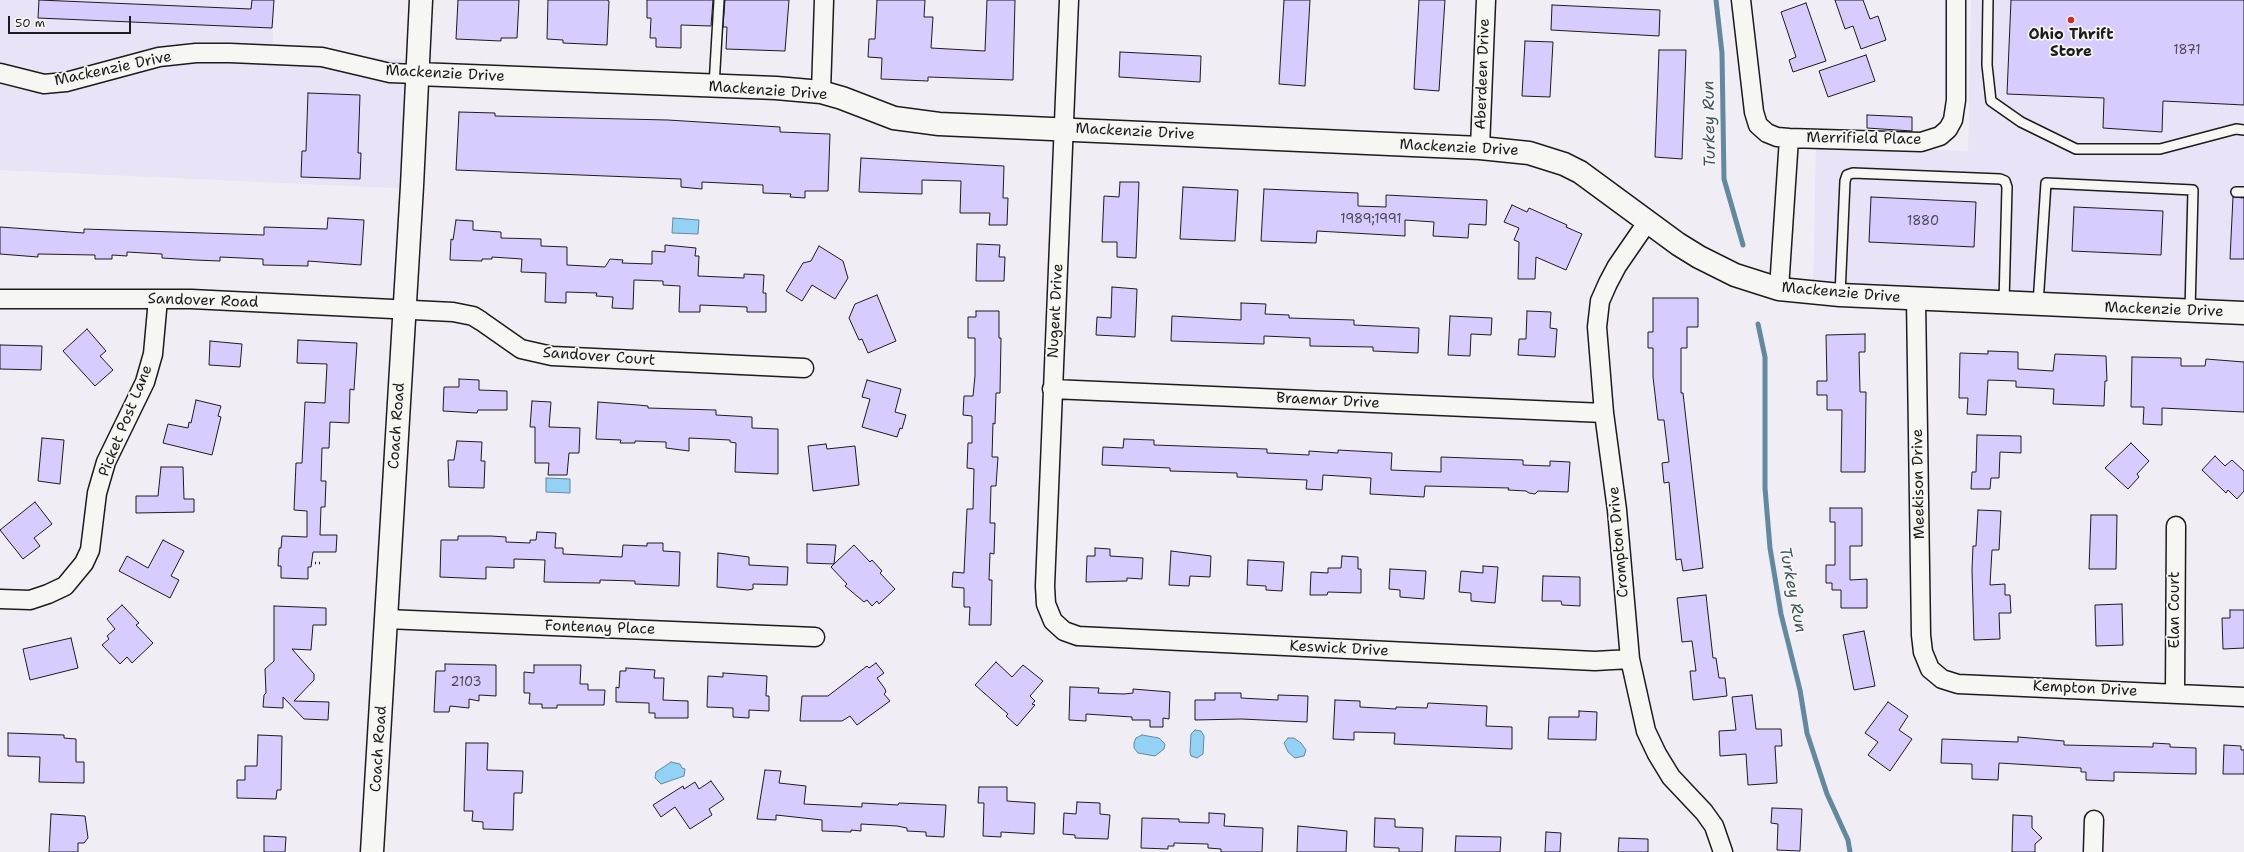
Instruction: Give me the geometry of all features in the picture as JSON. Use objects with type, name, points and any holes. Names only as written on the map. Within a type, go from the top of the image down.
[{"type":"street","name":"Coach Road","points":[[372,852],[405,310],[421,0]]},
{"type":"street","points":[[821,92],[824,0]]},
{"type":"street","name":"Nugent Drive","points":[[1053,621],[1046,604],[1045,586],[1069,0]]},
{"type":"street","name":"Aberdeen Drive","points":[[1480,148],[1486,0]]},
{"type":"street","name":"Merrifield Place","points":[[1741,0],[1754,112],[1758,125],[1767,133],[1777,137],[1789,138],[1921,142],[1940,136],[1948,129],[1953,120],[1955,110],[1956,0]]},
{"type":"street","name":"Mackenzie Drive","points":[[0,73],[44,84],[66,82],[159,57],[196,53],[322,57],[390,73],[714,86],[821,92],[842,98],[894,118],[917,122],[1480,148],[1529,152],[1564,164],[1580,172],[1678,244],[1722,270],[1780,289],[1840,295],[1916,299],[2244,313]]},
{"type":"street","name":"Merrifield Place","points":[[1780,289],[1789,138]]},
{"type":"street","name":"Crompton Drive","points":[[1648,221],[1617,266],[1600,301],[1597,346],[1617,510],[1630,659],[1646,731],[1654,748],[1671,777],[1704,812],[1714,826],[1723,852]]},
{"type":"street","name":"Sandover Road","points":[[0,299],[191,299],[405,310]]},
{"type":"street","name":"Picket Post Lane","points":[[0,599],[30,600],[48,594],[65,586],[84,563],[90,550],[97,494],[106,462],[145,382],[153,354],[158,299]]},
{"type":"street","name":"Meekison Drive","points":[[1916,299],[1921,635],[1923,652],[1930,669]]},
{"type":"street","name":"Sandover Court","points":[[405,310],[453,312],[472,316],[522,349],[552,356],[804,368]]},
{"type":"street","name":"Braemar Drive","points":[[1052,389],[1604,413]]},
{"type":"street","name":"Elan Court","points":[[2175,694],[2176,526]]},
{"type":"street","name":"Fontenay Place","points":[[386,619],[814,637]]},
{"type":"street","name":"Keswick Drive","points":[[1053,621],[1064,632],[1078,636],[1595,661],[1630,659]]},
{"type":"street","name":"Kempton Drive","points":[[1930,669],[1942,679],[1958,684],[2244,697]]},
{"type":"street","points":[[2093,852],[2094,820]]},
{"type":"lane","points":[[714,86],[719,0]]},
{"type":"lane","points":[[1988,0],[1987,65],[1991,101],[2021,122],[2076,149],[2160,149],[2236,129],[2244,130]]},
{"type":"lane","points":[[1840,295],[1845,181],[1847,176],[1852,173],[2000,179],[2005,182],[2007,187],[2004,303]]},
{"type":"lane","points":[[2038,304],[2046,183],[2069,184],[2193,190],[2190,311]]},
{"type":"path","points":[[311,563],[321,563]]},
{"type":"shaded area","points":[[0,0],[274,0],[272,53],[420,60],[414,189],[0,170]]},
{"type":"shaded area","points":[[1971,0],[2244,0],[2244,313],[1813,294],[1816,145],[1968,151]]},
{"type":"water","points":[[673,218],[699,220],[698,234],[672,233]]},
{"type":"water","points":[[546,478],[570,479],[570,493],[546,492]]},
{"type":"water","points":[[1195,730],[1201,731],[1204,736],[1203,754],[1197,758],[1191,756],[1190,752],[1191,734]]},
{"type":"water","points":[[1142,735],[1159,738],[1165,744],[1164,749],[1155,756],[1138,753],[1134,748],[1134,743],[1136,738]]},
{"type":"water","points":[[1288,738],[1294,738],[1301,743],[1306,750],[1304,756],[1295,758],[1288,752],[1284,743]]},
{"type":"water","points":[[671,762],[680,764],[682,768],[685,769],[684,776],[661,784],[655,778],[656,772]]},
{"type":"building","points":[[39,0],[251,9],[252,0],[274,0],[272,28],[38,18]]},
{"type":"building","points":[[458,0],[519,0],[517,38],[501,38],[501,41],[456,39]]},
{"type":"building","points":[[548,0],[609,1],[607,45],[563,43],[563,40],[547,39]]},
{"type":"building","points":[[647,0],[713,0],[711,26],[681,25],[681,48],[656,47],[656,38],[650,38],[651,18],[647,18]]},
{"type":"building","points":[[725,0],[789,0],[785,51],[726,49],[727,27],[723,27]]},
{"type":"building","points":[[877,0],[925,0],[924,17],[933,17],[931,48],[985,51],[987,0],[1015,0],[1013,80],[928,77],[928,81],[881,79],[882,58],[868,57],[869,39],[875,39]]},
{"type":"building","points":[[1284,0],[1310,0],[1305,86],[1279,84]]},
{"type":"building","points":[[1419,0],[1445,0],[1439,91],[1414,89]]},
{"type":"building","points":[[1835,0],[1863,0],[1870,19],[1878,16],[1886,40],[1861,49],[1853,26],[1845,29]]},
{"type":"building","points":[[2011,0],[2244,0],[2244,105],[2163,101],[2162,132],[2103,128],[2104,98],[2007,94]]},
{"type":"building","points":[[1806,3],[1826,61],[1793,72],[1789,60],[1796,57],[1781,12]]},
{"type":"building","points":[[1552,5],[1660,10],[1659,36],[1551,30]]},
{"type":"building","points":[[1525,41],[1553,42],[1550,97],[1522,96]]},
{"type":"building","points":[[1659,50],[1686,50],[1682,159],[1655,157]]},
{"type":"building","points":[[1120,52],[1201,56],[1200,82],[1119,77]]},
{"type":"building","points":[[1866,55],[1875,81],[1828,97],[1819,71]]},
{"type":"building","points":[[308,93],[360,95],[358,153],[361,153],[360,179],[301,177],[302,151],[306,151]]},
{"type":"building","points":[[459,112],[495,113],[495,116],[668,120],[780,127],[780,132],[830,134],[828,191],[805,191],[805,198],[790,197],[791,194],[763,193],[763,185],[702,182],[702,189],[681,187],[681,179],[456,170]]},
{"type":"building","points":[[1867,115],[1912,117],[1912,131],[1867,128]]},
{"type":"building","points":[[861,158],[1004,166],[1003,198],[1008,198],[1007,225],[989,225],[990,213],[960,213],[961,181],[922,180],[922,194],[859,192]]},
{"type":"building","points":[[1120,182],[1139,182],[1136,258],[1117,257],[1117,242],[1102,242],[1104,196],[1119,197]]},
{"type":"building","points":[[1183,187],[1238,190],[1235,241],[1180,239]]},
{"type":"building","points":[[1264,189],[1358,193],[1358,206],[1386,207],[1386,195],[1487,200],[1486,225],[1469,224],[1468,238],[1433,236],[1434,222],[1405,220],[1405,236],[1317,231],[1316,243],[1261,241]]},
{"type":"building","points":[[1871,197],[1976,202],[1974,247],[1869,242]]},
{"type":"building","points":[[2233,197],[2244,198],[2244,259],[2230,259]]},
{"type":"building","points":[[1512,205],[1527,212],[1529,208],[1567,225],[1566,227],[1582,234],[1566,270],[1536,257],[1535,279],[1518,279],[1519,242],[1514,240],[1519,228],[1504,222]]},
{"type":"building","points":[[2074,207],[2163,211],[2161,255],[2072,251]]},
{"type":"building","points":[[328,218],[364,220],[361,265],[308,261],[308,266],[263,265],[263,259],[220,257],[220,261],[195,260],[162,258],[162,254],[127,252],[127,256],[112,255],[112,259],[95,259],[95,255],[38,254],[38,257],[0,254],[0,227],[84,233],[84,229],[264,235],[264,227],[327,229]]},
{"type":"building","points":[[456,220],[473,221],[473,230],[501,232],[501,238],[541,239],[541,246],[567,247],[567,265],[605,267],[610,259],[623,260],[622,263],[652,264],[652,251],[665,252],[665,245],[696,248],[695,256],[699,256],[698,276],[744,278],[744,274],[764,275],[763,293],[766,293],[766,312],[747,312],[747,307],[700,305],[700,312],[679,312],[680,286],[663,285],[663,281],[634,280],[633,309],[612,308],[613,297],[596,296],[597,293],[566,292],[566,303],[545,302],[546,273],[521,272],[522,259],[492,257],[492,259],[482,259],[482,261],[450,260],[451,239],[453,240]]},
{"type":"building","points":[[977,244],[1000,245],[999,257],[1005,257],[1004,281],[976,281]]},
{"type":"building","points":[[819,246],[843,261],[848,278],[835,299],[812,285],[802,301],[786,291],[803,263],[811,261]]},
{"type":"building","points":[[1112,287],[1137,289],[1135,337],[1096,335],[1097,317],[1111,318]]},
{"type":"building","points":[[877,295],[896,341],[868,353],[862,339],[859,340],[849,318],[855,304]]},
{"type":"building","points":[[1653,298],[1698,298],[1698,327],[1687,327],[1687,348],[1681,348],[1681,393],[1683,393],[1703,568],[1683,571],[1681,559],[1676,560],[1669,482],[1664,483],[1662,463],[1669,462],[1664,420],[1658,420],[1653,377],[1653,348],[1648,348],[1648,332],[1653,332]]},
{"type":"building","points":[[1241,303],[1266,304],[1265,314],[1289,315],[1289,318],[1354,320],[1354,325],[1419,328],[1418,353],[1373,351],[1373,347],[1310,346],[1310,338],[1264,336],[1264,344],[1171,341],[1172,316],[1241,320]]},
{"type":"building","points":[[976,311],[999,311],[999,338],[1001,338],[1000,393],[996,393],[995,424],[993,423],[992,457],[998,457],[996,486],[991,486],[990,523],[995,523],[994,554],[990,553],[989,580],[992,580],[991,625],[969,625],[970,607],[964,607],[964,588],[952,587],[953,572],[964,573],[967,509],[973,509],[974,469],[967,468],[968,443],[972,443],[972,416],[963,415],[964,396],[973,396],[975,376],[975,338],[968,338],[968,317],[976,317]]},
{"type":"building","points":[[1527,311],[1551,312],[1550,328],[1557,329],[1555,357],[1518,355],[1519,339],[1526,339]]},
{"type":"building","points":[[1450,316],[1492,318],[1491,335],[1471,334],[1470,356],[1448,355]]},
{"type":"building","points":[[87,329],[106,351],[100,356],[113,370],[95,386],[63,351]]},
{"type":"building","points":[[1865,334],[1865,352],[1859,352],[1860,392],[1866,392],[1865,472],[1841,472],[1842,410],[1827,410],[1827,395],[1817,395],[1817,381],[1827,381],[1826,335]]},
{"type":"building","points":[[298,340],[357,343],[354,390],[350,389],[349,423],[330,422],[329,448],[322,448],[321,481],[326,481],[325,507],[321,507],[320,535],[337,535],[336,552],[313,552],[311,567],[308,567],[308,579],[281,578],[281,566],[278,566],[279,548],[281,548],[282,536],[307,537],[307,511],[294,510],[296,463],[302,463],[305,402],[325,403],[327,364],[297,363]]},
{"type":"building","points":[[210,341],[242,344],[240,367],[209,365]]},
{"type":"building","points":[[0,345],[42,346],[41,370],[0,369]]},
{"type":"building","points":[[1988,351],[2018,352],[2018,369],[2053,371],[2055,354],[2106,356],[2107,381],[2105,381],[2104,406],[2053,404],[2054,389],[2016,387],[2016,381],[1988,380],[1986,415],[1967,414],[1968,398],[1959,398],[1960,353],[1988,354]]},
{"type":"building","points":[[2132,357],[2181,358],[2181,366],[2205,366],[2206,359],[2244,362],[2244,412],[2162,408],[2162,425],[2143,424],[2144,407],[2131,407]]},
{"type":"building","points":[[459,379],[479,380],[479,390],[507,391],[507,410],[478,410],[477,413],[443,411],[444,387],[459,387]]},
{"type":"building","points":[[867,380],[901,389],[895,412],[906,415],[902,429],[900,428],[897,437],[862,427],[870,399],[862,397]]},
{"type":"building","points":[[196,400],[221,406],[218,416],[221,417],[212,455],[163,443],[168,424],[188,428],[189,422],[191,423]]},
{"type":"building","points":[[532,401],[551,402],[549,427],[580,428],[579,453],[569,453],[567,475],[548,475],[549,463],[535,463],[535,427],[530,427]]},
{"type":"building","points":[[598,402],[648,406],[648,408],[716,410],[716,415],[752,417],[752,428],[778,429],[778,474],[735,472],[736,443],[730,442],[730,440],[689,438],[689,451],[666,448],[666,442],[635,441],[635,443],[620,443],[621,440],[596,439]]},
{"type":"building","points":[[1977,435],[2021,436],[2021,453],[2000,452],[1999,478],[1991,478],[1990,489],[1971,489],[1972,472],[1976,472]]},
{"type":"building","points":[[42,438],[64,440],[60,484],[38,481]]},
{"type":"building","points":[[1124,439],[1154,440],[1154,445],[1267,449],[1267,453],[1309,455],[1309,451],[1338,453],[1338,450],[1392,453],[1391,470],[1441,472],[1441,457],[1523,460],[1523,465],[1550,466],[1550,461],[1570,462],[1568,492],[1538,491],[1535,494],[1526,491],[1508,490],[1509,488],[1425,486],[1424,497],[1370,494],[1371,478],[1323,475],[1322,490],[1306,489],[1307,480],[1237,477],[1237,473],[1170,471],[1170,468],[1102,465],[1103,447],[1123,448]]},
{"type":"building","points":[[457,441],[482,442],[481,461],[485,461],[484,488],[449,487],[448,460],[454,460]]},
{"type":"building","points":[[2131,443],[2149,461],[2137,474],[2139,477],[2128,489],[2105,468]]},
{"type":"building","points":[[826,444],[827,449],[855,446],[859,485],[813,491],[808,446]]},
{"type":"building","points":[[2215,456],[2225,466],[2232,460],[2244,471],[2244,491],[2237,499],[2228,490],[2226,493],[2202,470]]},
{"type":"building","points":[[161,467],[183,467],[184,499],[194,499],[194,512],[136,513],[136,496],[158,496]]},
{"type":"building","points":[[35,502],[52,524],[34,538],[40,546],[23,559],[0,530]]},
{"type":"building","points":[[1830,508],[1862,508],[1862,546],[1850,546],[1850,580],[1867,579],[1867,608],[1841,608],[1841,590],[1832,590],[1832,583],[1826,583],[1826,565],[1835,565],[1835,522],[1830,522]]},
{"type":"building","points":[[1978,510],[2001,511],[1999,550],[1992,550],[1990,585],[2005,584],[2005,595],[2010,595],[2011,613],[1999,613],[2000,639],[1974,640],[1972,570],[1973,546],[1976,546]]},
{"type":"building","points":[[2091,515],[2117,515],[2116,569],[2089,569]]},
{"type":"building","points":[[537,532],[556,533],[555,548],[563,548],[563,554],[622,557],[623,545],[647,546],[647,543],[663,543],[663,551],[680,552],[679,586],[635,584],[635,581],[600,580],[600,583],[544,582],[545,560],[514,559],[514,568],[486,567],[486,579],[440,577],[441,540],[458,540],[458,536],[491,536],[506,537],[506,542],[530,543],[530,540],[536,540]]},
{"type":"building","points":[[163,540],[184,551],[171,576],[179,580],[170,598],[119,571],[127,556],[148,568]]},
{"type":"building","points":[[807,544],[836,545],[834,564],[807,563]]},
{"type":"building","points":[[854,545],[870,562],[872,560],[882,571],[880,573],[895,589],[879,604],[877,601],[872,606],[867,600],[864,602],[845,586],[847,584],[831,567]]},
{"type":"building","points":[[1095,548],[1110,549],[1110,556],[1143,558],[1142,579],[1127,578],[1127,581],[1086,582],[1087,556],[1095,556]]},
{"type":"building","points":[[1171,551],[1211,556],[1210,577],[1190,576],[1189,586],[1169,585]]},
{"type":"building","points":[[718,553],[749,557],[749,565],[788,567],[787,585],[753,584],[753,589],[748,590],[717,587]]},
{"type":"building","points":[[1342,556],[1358,557],[1358,569],[1361,569],[1361,593],[1328,592],[1327,595],[1310,595],[1311,572],[1328,573],[1328,568],[1341,568]]},
{"type":"building","points":[[1248,560],[1284,562],[1282,591],[1266,590],[1266,586],[1247,585]]},
{"type":"building","points":[[1483,566],[1498,567],[1495,603],[1471,601],[1471,593],[1459,592],[1461,571],[1483,573]]},
{"type":"building","points":[[1390,569],[1426,571],[1424,599],[1400,597],[1400,590],[1389,589]]},
{"type":"building","points":[[1543,576],[1580,577],[1580,606],[1562,605],[1561,601],[1542,601]]},
{"type":"building","points":[[1706,595],[1713,658],[1716,658],[1719,678],[1725,678],[1727,696],[1693,700],[1690,671],[1696,671],[1692,641],[1682,642],[1677,598]]},
{"type":"building","points":[[2122,604],[2123,645],[2096,646],[2095,605]]},
{"type":"building","points":[[122,605],[139,623],[136,625],[153,643],[132,663],[127,657],[120,664],[102,645],[109,639],[107,636],[115,629],[107,619]]},
{"type":"building","points":[[274,606],[326,608],[326,625],[313,625],[311,650],[292,649],[314,674],[314,680],[294,701],[329,702],[328,720],[304,719],[283,697],[283,708],[263,707],[264,695],[266,693],[265,669],[274,661]]},
{"type":"building","points":[[2230,610],[2244,610],[2244,648],[2223,649],[2222,618],[2230,618]]},
{"type":"building","points":[[1864,631],[1875,686],[1854,690],[1843,635]]},
{"type":"building","points":[[71,638],[78,668],[30,680],[23,649]]},
{"type":"building","points":[[996,662],[1012,677],[1023,665],[1043,681],[1030,696],[1035,701],[1032,704],[1035,705],[1017,726],[1006,716],[1008,714],[975,685]]},
{"type":"building","points":[[876,663],[884,673],[877,678],[885,689],[886,692],[884,694],[890,701],[857,725],[850,716],[842,721],[800,721],[802,696],[828,696],[867,666],[869,668]]},
{"type":"building","points":[[445,664],[496,665],[496,696],[479,695],[479,701],[469,699],[469,708],[450,706],[449,712],[434,712],[436,671],[445,671]]},
{"type":"building","points":[[534,665],[581,665],[580,684],[588,684],[588,690],[605,690],[604,705],[557,705],[557,708],[542,708],[542,704],[529,704],[530,693],[524,693],[524,672],[534,673]]},
{"type":"building","points":[[626,668],[655,670],[654,678],[664,678],[663,700],[688,701],[688,718],[655,718],[655,713],[649,713],[649,703],[616,702],[616,687],[619,688],[620,671],[626,671]]},
{"type":"building","points":[[723,673],[767,676],[766,696],[769,696],[769,711],[749,710],[749,718],[733,717],[733,708],[707,707],[708,676],[723,677]]},
{"type":"building","points":[[1070,687],[1099,688],[1098,693],[1133,693],[1133,689],[1170,692],[1169,719],[1163,718],[1163,727],[1150,727],[1150,720],[1132,720],[1132,717],[1086,714],[1086,721],[1069,720]]},
{"type":"building","points":[[1215,693],[1241,693],[1241,698],[1278,700],[1278,695],[1308,696],[1307,722],[1241,719],[1195,720],[1195,700],[1215,700]]},
{"type":"building","points":[[1752,695],[1756,729],[1781,729],[1782,746],[1775,746],[1777,783],[1748,785],[1746,754],[1720,756],[1719,731],[1736,730],[1732,697]]},
{"type":"building","points":[[1335,700],[1360,701],[1360,707],[1396,709],[1396,707],[1427,708],[1428,703],[1487,706],[1486,726],[1512,727],[1512,749],[1394,744],[1395,733],[1354,732],[1354,740],[1333,739]]},
{"type":"building","points":[[1888,702],[1908,716],[1899,730],[1912,739],[1890,771],[1868,755],[1878,742],[1865,733]]},
{"type":"building","points":[[1579,711],[1597,712],[1596,740],[1548,739],[1549,717],[1579,717]]},
{"type":"building","points":[[8,733],[64,735],[64,738],[76,739],[76,762],[84,762],[84,783],[39,782],[40,757],[8,756]]},
{"type":"building","points":[[258,735],[282,736],[281,790],[277,790],[276,799],[237,798],[237,780],[245,780],[245,766],[257,766]]},
{"type":"building","points":[[2018,737],[2064,741],[2064,745],[2153,747],[2153,743],[2170,744],[2170,747],[2196,748],[2196,774],[2114,772],[2114,781],[2086,780],[2086,772],[2081,772],[2081,768],[1999,763],[1998,780],[1972,779],[1972,764],[1941,763],[1942,739],[2018,742]]},
{"type":"building","points":[[466,743],[488,743],[487,770],[523,771],[522,793],[514,793],[513,830],[483,829],[483,822],[472,821],[473,811],[464,811]]},
{"type":"building","points":[[2224,745],[2241,746],[2241,750],[2244,750],[2244,774],[2223,774]]},
{"type":"building","points":[[765,770],[781,771],[779,783],[806,786],[804,804],[862,807],[862,803],[946,805],[944,837],[926,836],[926,832],[907,831],[907,828],[897,826],[861,824],[861,831],[822,831],[822,820],[776,815],[776,820],[757,819]]},
{"type":"building","points":[[711,781],[724,799],[709,809],[712,815],[690,829],[675,807],[661,817],[653,805],[683,786],[684,789],[695,782],[699,789]]},
{"type":"building","points":[[979,787],[1007,787],[1007,801],[1035,803],[1034,834],[1001,832],[1001,837],[983,836],[984,803],[978,803]]},
{"type":"building","points":[[1077,802],[1100,803],[1100,814],[1110,815],[1108,839],[1075,838],[1075,835],[1063,834],[1064,813],[1076,814]]},
{"type":"building","points":[[1772,808],[1802,809],[1800,851],[1777,850],[1778,824],[1771,823]]},
{"type":"building","points":[[1209,813],[1225,814],[1224,826],[1263,828],[1262,852],[1221,852],[1221,849],[1208,848],[1208,844],[1174,843],[1174,846],[1168,846],[1168,849],[1141,848],[1142,818],[1179,819],[1179,822],[1209,823]]},
{"type":"building","points":[[51,814],[85,816],[88,838],[84,843],[78,843],[78,852],[49,852]]},
{"type":"building","points":[[2013,815],[2032,816],[2032,828],[2042,838],[2035,844],[2035,852],[2012,852]]},
{"type":"building","points":[[1375,818],[1395,819],[1395,827],[1423,828],[1422,852],[1399,852],[1399,848],[1374,847]]},
{"type":"building","points":[[1298,826],[1347,831],[1346,852],[1297,852]]},
{"type":"building","points":[[1546,832],[1561,833],[1560,852],[1545,852]]},
{"type":"building","points":[[264,836],[286,837],[285,852],[264,852]]},
{"type":"building","points":[[1456,836],[1501,837],[1500,852],[1455,852]]},
{"type":"building","points":[[1619,838],[1648,839],[1648,852],[1618,852]]},
{"type":"waterway","name":"Turkey Run","points":[[1716,0],[1722,53],[1724,179],[1743,245]]},
{"type":"waterway","name":"Turkey Run","points":[[1758,324],[1765,357],[1765,488],[1770,548],[1781,614],[1800,690],[1807,733],[1827,794],[1848,840],[1850,852]]},
{"type":"place","name":"Ohio Thrift Store","points":[[2071,20]]}]
